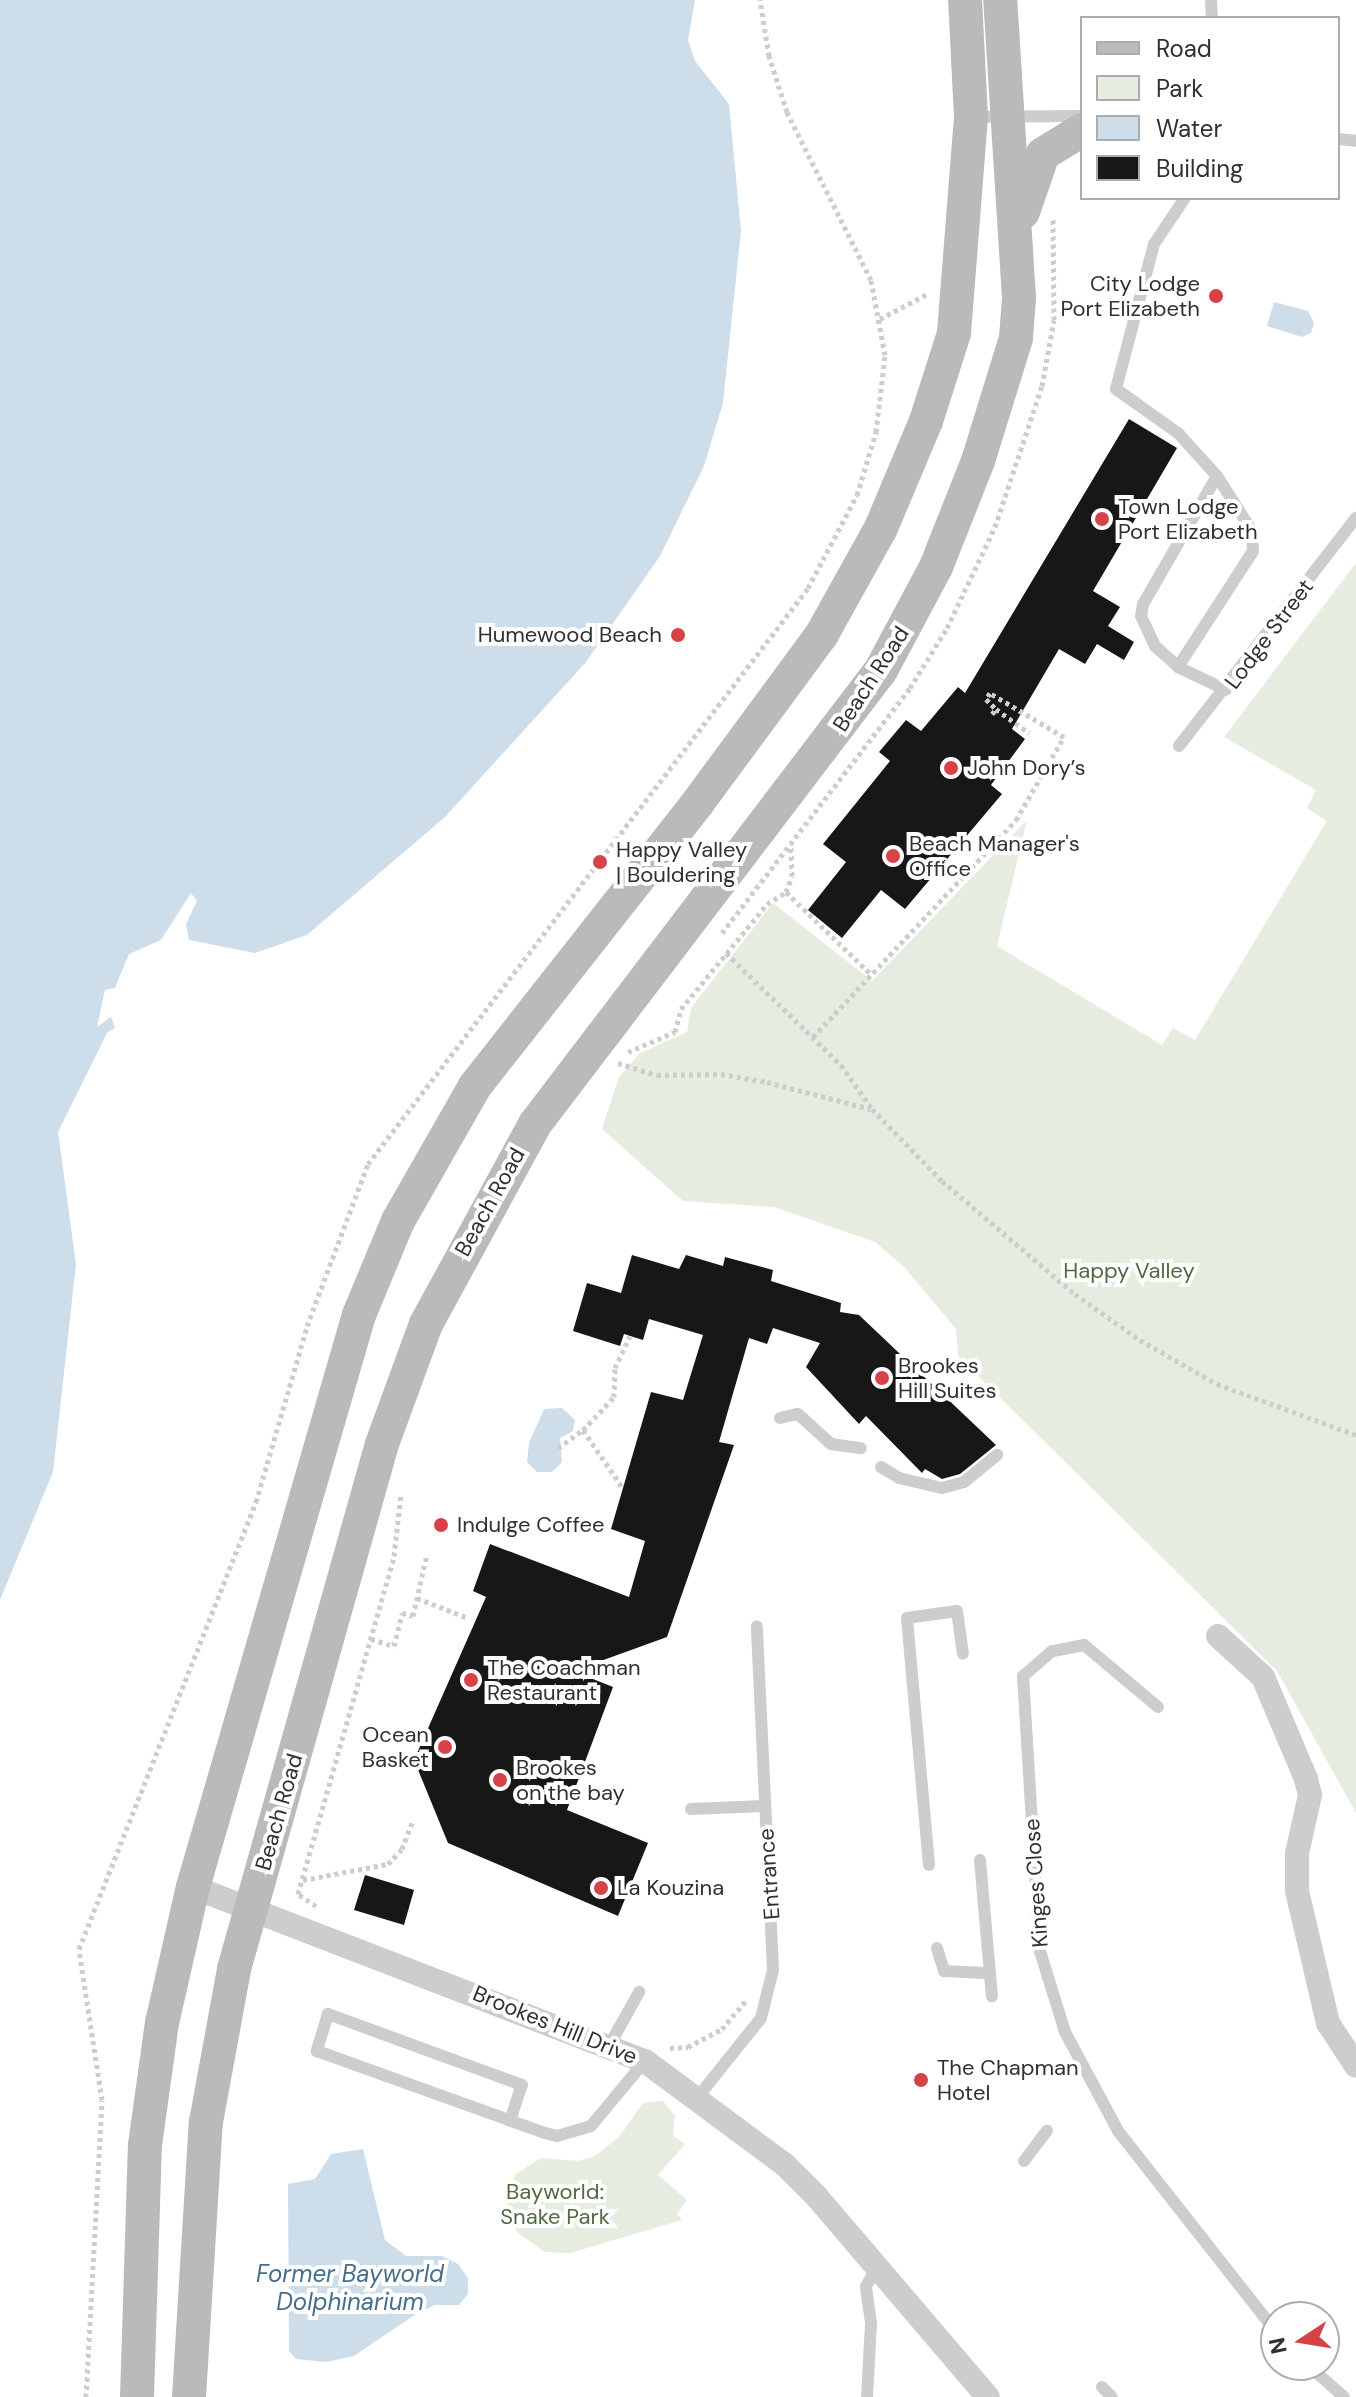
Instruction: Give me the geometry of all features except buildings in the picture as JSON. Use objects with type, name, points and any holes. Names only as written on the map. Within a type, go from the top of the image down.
[{"type":"main road","points":[[137,2397],[151,2091],[193,1887],[265,1651],[337,1379],[398,1221],[475,1086],[565,966],[699,801],[822,634],[881,528],[926,421],[954,333],[971,117],[965,0]]},
{"type":"main road","name":"Beach Road","points":[[189,2397],[206,2122],[234,1969],[382,1444],[426,1324],[514,1155],[630,1025],[751,844],[881,670],[936,567],[978,461],[1016,338],[1017,229],[1000,0]]},
{"type":"main road","points":[[1017,229],[1043,154],[1080,131]]},
{"type":"street","points":[[1218,1636],[1263,1677],[1306,1779],[1309,1804],[1297,1853],[1297,1891],[1328,2023],[1356,2066]]},
{"type":"street","name":"Brookes Hill Drive","points":[[193,1887],[609,2046],[655,2055],[697,2098],[785,2165],[878,2265],[988,2397]]},
{"type":"lane","points":[[971,117],[1080,116]]},
{"type":"lane","points":[[1178,667],[1253,551],[1252,531],[1217,476],[1178,433],[1116,389],[1154,244],[1184,200]]},
{"type":"lane","points":[[1217,476],[1143,604],[1143,624],[1155,646],[1178,667],[1226,690]]},
{"type":"lane","name":"Lodge Street","points":[[1179,746],[1226,690],[1356,518]]},
{"type":"lane","points":[[780,1418],[798,1414],[831,1444],[861,1448]]},
{"type":"lane","points":[[881,1467],[899,1478],[942,1488],[964,1482],[997,1455]]},
{"type":"lane","points":[[929,1865],[907,1618],[957,1611],[963,1654]]},
{"type":"lane","name":"Entrance","points":[[697,2098],[742,2046],[766,2003],[773,1970],[757,1626]]},
{"type":"lane","name":"Kinges Close","points":[[1158,1707],[1084,1645],[1052,1651],[1023,1676],[1040,1951],[1065,2032],[1118,2131],[1260,2312]]},
{"type":"lane","points":[[691,1809],[765,1806]]},
{"type":"lane","points":[[980,1860],[986,1973],[992,1996]]},
{"type":"lane","points":[[937,1948],[944,1971],[986,1973]]},
{"type":"lane","points":[[609,2046],[639,1992]]},
{"type":"lane","points":[[510,2121],[522,2085],[328,2014],[317,2051],[510,2121],[557,2136],[582,2131],[618,2099],[655,2055]]},
{"type":"lane","points":[[1024,2161],[1047,2131]]},
{"type":"lane","points":[[867,2397],[871,2323],[866,2286],[878,2265]]},
{"type":"lane","points":[[1326,2381],[1344,2397]]},
{"type":"lane","points":[[1102,2387],[1112,2397]]},
{"type":"path","points":[[880,319],[929,293],[931,277]]},
{"type":"path","points":[[813,1037],[1016,820],[1064,737],[990,693],[986,699],[994,712],[1029,733]]},
{"type":"path","points":[[609,1074],[628,1052],[675,1032],[681,1009],[767,904],[786,892],[792,876],[791,845]]},
{"type":"path","points":[[786,892],[871,974]]},
{"type":"path","points":[[726,953],[813,1037],[872,1109],[987,1222],[1140,1340],[1217,1384],[1356,1435]]},
{"type":"path","points":[[628,1052],[630,1025]]},
{"type":"path","points":[[618,1063],[657,1075],[721,1074],[767,1082],[872,1109]]},
{"type":"path","points":[[558,1448],[583,1430],[614,1397],[615,1368],[630,1336]]},
{"type":"path","points":[[583,1430],[623,1488]]},
{"type":"path","points":[[323,1911],[298,1894],[394,1556],[402,1483]]},
{"type":"path","points":[[371,1639],[394,1646],[402,1613],[413,1616],[427,1554]]},
{"type":"path","points":[[417,1598],[468,1618]]},
{"type":"path","points":[[303,1880],[388,1864],[402,1849],[413,1820]]},
{"type":"path","points":[[655,2055],[688,2047],[722,2029],[749,1990]]},
{"type":"green space","name":"Happy Valley","points":[[1356,563],[1356,1813],[1277,1671],[958,1356],[956,1329],[905,1268],[875,1242],[774,1207],[683,1201],[602,1129],[619,1077],[640,1053],[687,1032],[691,1008],[773,903],[872,981],[1027,820],[997,946],[1162,1045],[1173,1028],[1195,1040],[1327,821],[1307,808],[1316,790],[1224,737]]},
{"type":"green space","name":"Bayworld: Snake Park","points":[[663,2101],[675,2116],[673,2136],[685,2144],[658,2175],[687,2200],[677,2214],[682,2220],[570,2253],[545,2252],[518,2233],[508,2217],[506,2197],[516,2174],[541,2158],[579,2161],[595,2156],[619,2137],[643,2103]]},
{"type":"water","points":[[0,0],[695,0],[688,40],[695,61],[729,104],[741,231],[723,403],[704,466],[660,556],[586,662],[445,817],[307,935],[255,953],[189,940],[186,924],[197,901],[191,893],[161,940],[129,954],[115,988],[105,990],[97,1027],[111,1017],[115,1028],[107,1033],[58,1132],[76,1264],[53,1472],[0,1600]]},
{"type":"water","points":[[1274,302],[1308,311],[1314,323],[1311,333],[1302,337],[1267,326]]},
{"type":"water","points":[[562,1408],[575,1420],[573,1431],[560,1438],[562,1462],[552,1472],[537,1472],[527,1462],[529,1443],[544,1409]]},
{"type":"water","name":"Former Bayworld Dolphinarium","points":[[363,2149],[385,2240],[406,2256],[442,2256],[458,2264],[468,2278],[468,2294],[459,2305],[435,2305],[413,2316],[354,2356],[326,2362],[296,2359],[289,2351],[288,2184],[315,2179],[331,2154]]},
{"type":"place","name":"City Lodge Port Elizabeth","points":[[1216,296]]},
{"type":"place","name":"Town Lodge Port Elizabeth","points":[[1102,519]]},
{"type":"place","name":"Humewood Beach","points":[[678,635]]},
{"type":"place","name":"John Dory’s","points":[[951,768]]},
{"type":"place","name":"Beach Manager's Office","points":[[893,856]]},
{"type":"place","name":"Happy Valley | Bouldering","points":[[600,862]]},
{"type":"place","name":"Brookes Hill Suites","points":[[882,1378]]},
{"type":"place","name":"Indulge Coffee","points":[[441,1525]]},
{"type":"place","name":"The Coachman Restaurant","points":[[471,1680]]},
{"type":"place","name":"Ocean Basket","points":[[445,1747]]},
{"type":"place","name":"Brookes on the bay","points":[[500,1780]]},
{"type":"place","name":"La Kouzina","points":[[601,1888]]},
{"type":"place","name":"The Chapman Hotel","points":[[921,2080]]}]
